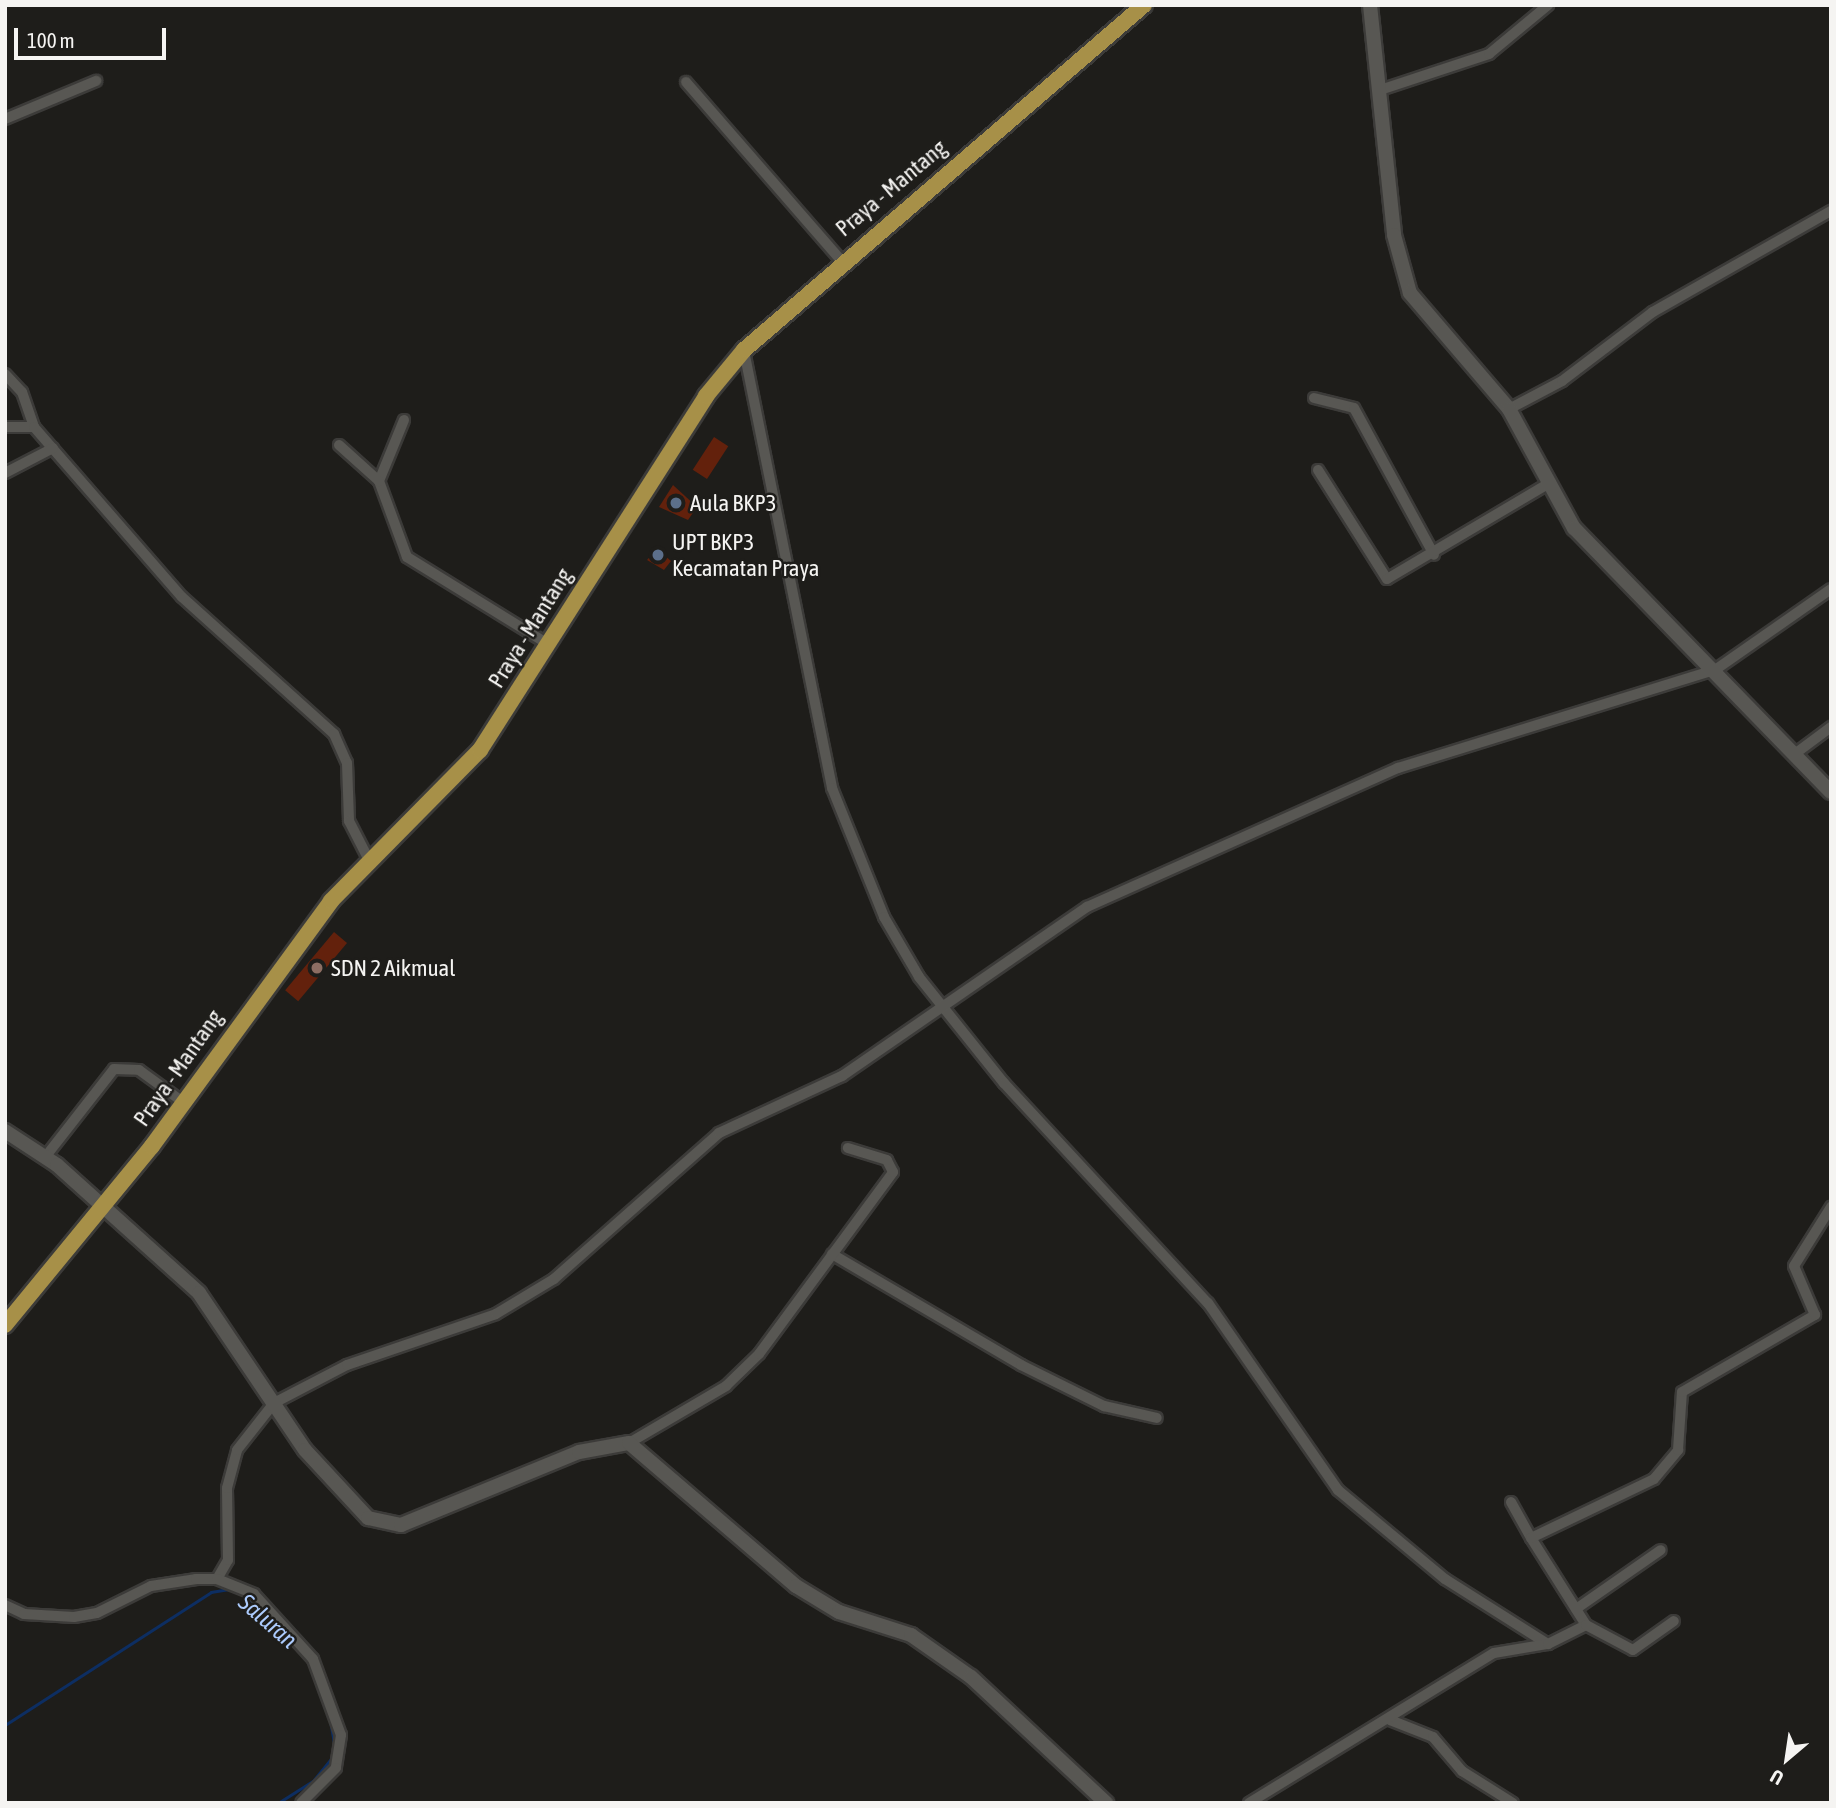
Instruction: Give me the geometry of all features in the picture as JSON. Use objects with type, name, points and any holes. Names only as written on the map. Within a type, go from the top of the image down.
[{"type":"main road","name":"Praya - Mantang","points":[[5,1325],[183,1102],[314,922],[480,750],[706,396],[744,350],[841,260],[1144,5]]},
{"type":"street","points":[[1370,5],[1394,235],[1408,288],[1509,409],[1546,485],[1574,528],[1796,753],[1831,792]]},
{"type":"street","points":[[1380,90],[1489,54],[1548,5]]},
{"type":"street","points":[[5,119],[96,81]]},
{"type":"street","points":[[686,82],[841,260]]},
{"type":"street","points":[[1509,409],[1562,381],[1653,312],[1831,211]]},
{"type":"street","points":[[744,350],[832,788],[884,917],[941,1009],[1208,1303],[1338,1490],[1445,1579],[1548,1644]]},
{"type":"street","points":[[5,374],[22,391],[34,427],[182,597],[334,734],[347,763],[349,821],[370,862]]},
{"type":"street","points":[[1314,398],[1354,408],[1434,555]]},
{"type":"street","points":[[379,481],[404,420]]},
{"type":"street","points":[[5,427],[34,427]]},
{"type":"street","points":[[339,445],[379,481],[411,562],[546,643]]},
{"type":"street","points":[[5,472],[53,448]]},
{"type":"street","points":[[1318,470],[1385,578],[1434,555],[1546,485]]},
{"type":"street","points":[[217,1579],[228,1560],[227,1488],[237,1450],[274,1403],[347,1364],[496,1314],[565,1270],[719,1133],[842,1076],[1087,907],[1359,784],[1715,670],[1831,589]]},
{"type":"street","points":[[1796,753],[1831,727]]},
{"type":"street","points":[[46,1156],[114,1069],[139,1070],[183,1102]]},
{"type":"street","points":[[5,1131],[46,1156],[99,1207],[199,1293],[274,1403],[355,1507],[383,1525],[401,1525],[579,1452],[629,1443],[671,1423],[741,1372],[893,1172],[887,1160],[848,1148]]},
{"type":"street","points":[[1531,1538],[1654,1479],[1678,1450],[1682,1392],[1815,1315],[1794,1266],[1831,1207]]},
{"type":"street","points":[[832,1254],[1032,1371],[1104,1406],[1157,1418]]},
{"type":"street","points":[[629,1443],[796,1586],[839,1612],[911,1635],[971,1676],[1106,1803]]},
{"type":"street","points":[[1511,1502],[1586,1625],[1628,1651],[1674,1621]]},
{"type":"street","points":[[1576,1609],[1661,1550]]},
{"type":"street","points":[[5,1605],[65,1618],[97,1613],[168,1581],[217,1579],[265,1602],[313,1659],[341,1735],[339,1759],[301,1803]]},
{"type":"street","points":[[1249,1803],[1390,1720],[1444,1680],[1494,1653],[1548,1644],[1586,1625]]},
{"type":"street","points":[[1390,1720],[1433,1737],[1462,1771],[1513,1803]]},
{"type":"building","points":[[714,437],[728,446],[707,479],[693,470]]},
{"type":"building","name":"Aula BKP3","points":[[673,485],[697,507],[688,520],[659,507]]},
{"type":"building","name":"UPT BKP3 Kecamatan Praya","points":[[657,549],[671,561],[664,570],[647,560]]},
{"type":"building","name":"SDN 2 Aikmual","points":[[334,932],[347,943],[298,1001],[285,990]]},
{"type":"waterway","name":"Saluran","points":[[5,1725],[211,1592],[229,1589]]},
{"type":"waterway","name":"Saluran","points":[[245,1595],[261,1609]]},
{"type":"waterway","name":"Saluran","points":[[330,1718],[335,1746]]},
{"type":"waterway","name":"Saluran","points":[[278,1803],[313,1781],[333,1756]]},
{"type":"place","name":"Aula BKP3","points":[[676,503]]},
{"type":"place","name":"UPT BKP3 Kecamatan Praya","points":[[658,555]]},
{"type":"place","name":"SDN 2 Aikmual","points":[[317,968]]}]
